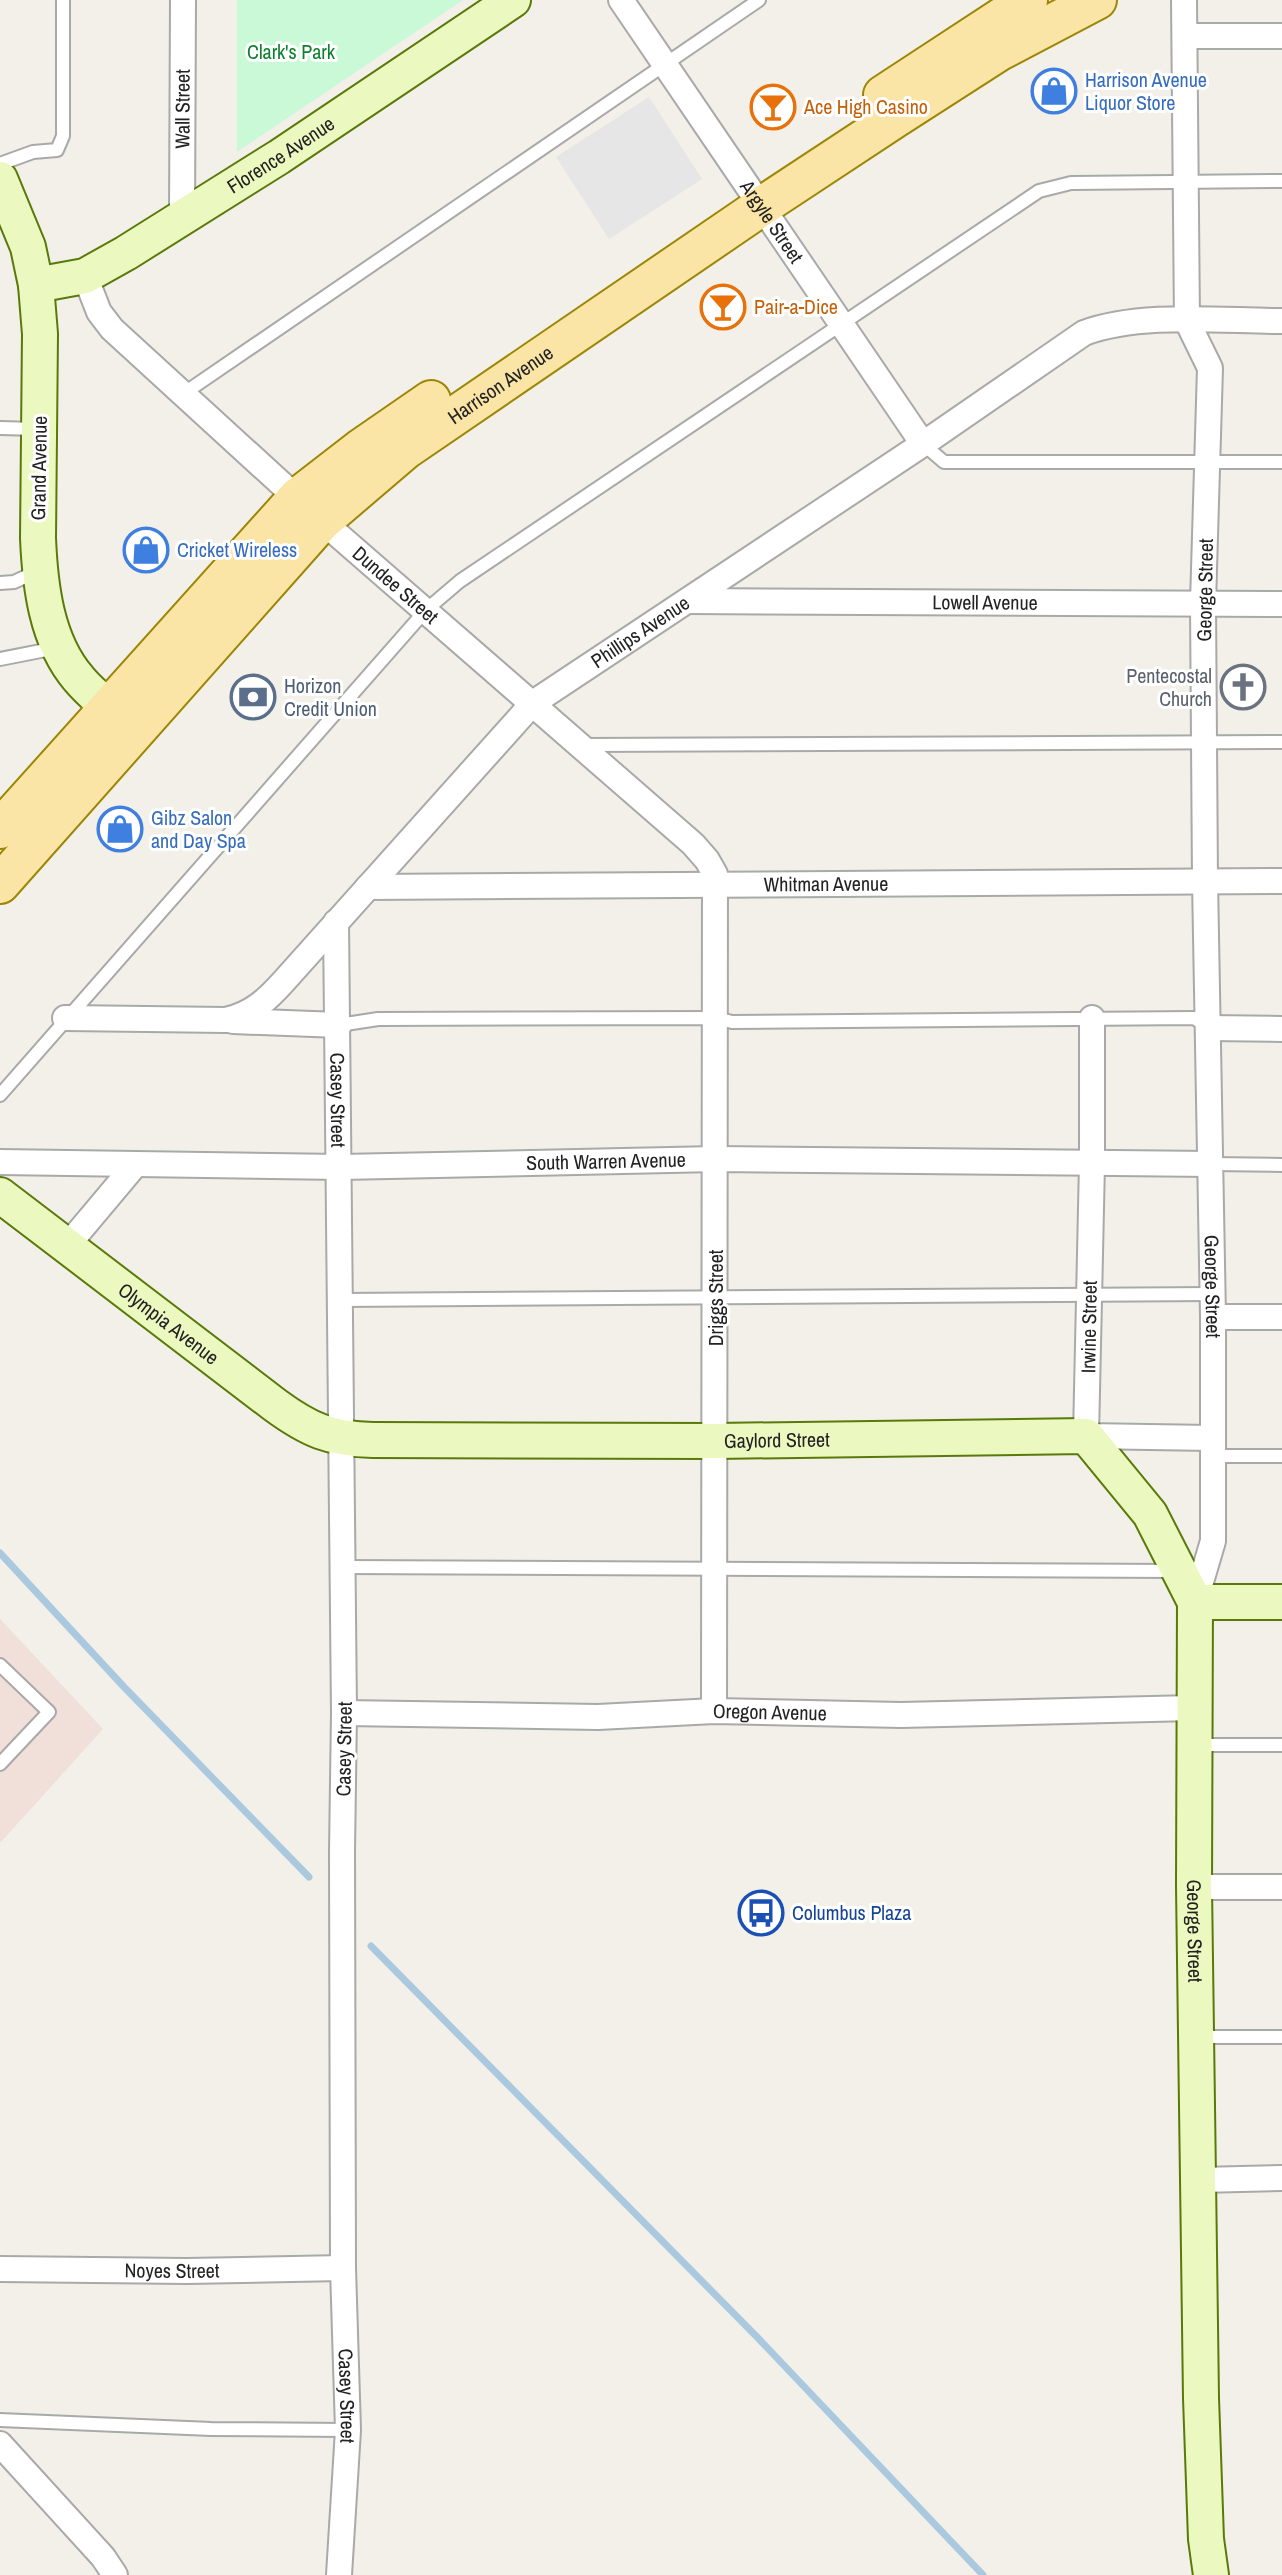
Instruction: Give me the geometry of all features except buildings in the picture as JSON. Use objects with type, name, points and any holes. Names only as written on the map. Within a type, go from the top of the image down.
[{"type":"main road","name":"Harrison Avenue","points":[[755,195],[1028,0]]},
{"type":"main road","name":"Harrison Avenue","points":[[0,884],[122,718],[370,442],[755,195],[998,52],[1097,0]]},
{"type":"main road","name":"Harrison Avenue","points":[[0,829],[122,718]]},
{"type":"street","name":"Wall Street","points":[[182,217],[183,0]]},
{"type":"street","name":"Florence Avenue","points":[[36,285],[85,276],[279,157],[513,0]]},
{"type":"street","name":"Argyle Street","points":[[621,0],[923,444]]},
{"type":"street","name":"George Street","points":[[1184,0],[1187,321],[1210,368],[1203,603],[1213,1306],[1213,1541],[1195,1602],[1193,1745],[1201,2398],[1206,2539],[1211,2575]]},
{"type":"street","points":[[1185,36],[1282,36]]},
{"type":"street","name":"Grand Avenue","points":[[0,179],[28,247],[36,285],[40,334],[40,570],[47,612],[59,647],[78,678],[122,718]]},
{"type":"street","name":"Dundee Street","points":[[85,276],[103,320],[310,509],[693,844],[715,874],[716,885]]},
{"type":"street","name":"Phillips Avenue","points":[[65,1018],[226,1020],[242,1016],[266,1000],[533,703],[1084,333],[1108,324],[1135,320],[1282,321]]},
{"type":"street","name":"Lowell Avenue","points":[[687,601],[1282,604]]},
{"type":"street","name":"Whitman Avenue","points":[[368,887],[1282,881]]},
{"type":"street","name":"Driggs Street","points":[[714,1711],[716,885]]},
{"type":"street","name":"Casey Street","points":[[336,922],[343,1438],[343,2268],[348,2430],[339,2575]]},
{"type":"street","name":"Irwine Street","points":[[1086,1436],[1092,1018]]},
{"type":"street","points":[[226,1020],[339,1025]]},
{"type":"street","points":[[1208,1028],[1282,1029]]},
{"type":"street","name":"South Warren Avenue","points":[[0,1162],[341,1167],[716,1159],[1211,1164]]},
{"type":"street","points":[[67,1246],[135,1165]]},
{"type":"street","name":"Olympia Avenue","points":[[0,1195],[299,1422],[312,1430],[343,1438]]},
{"type":"street","points":[[1213,1306],[1282,1317]]},
{"type":"street","points":[[1086,1436],[1150,1514],[1195,1602],[1282,1602]]},
{"type":"street","name":"Gaylord Street","points":[[343,1438],[716,1441],[1086,1436],[1212,1447]]},
{"type":"street","name":"Oregon Avenue","points":[[344,1713],[598,1717],[714,1711],[901,1715],[1193,1708]]},
{"type":"street","points":[[1194,1887],[1282,1887]]},
{"type":"street","points":[[1200,2180],[1282,2178]]},
{"type":"street","name":"Noyes Street","points":[[0,2269],[187,2271],[343,2268]]},
{"type":"street","points":[[0,2444],[103,2557],[115,2575]]},
{"type":"lane","points":[[0,164],[33,152],[57,150],[63,136],[63,0]]},
{"type":"lane","points":[[183,394],[759,0]]},
{"type":"lane","points":[[0,1095],[426,610],[469,575],[1039,191],[1071,183],[1282,181]]},
{"type":"lane","points":[[0,428],[40,429]]},
{"type":"lane","points":[[923,444],[944,462],[1282,462]]},
{"type":"lane","points":[[0,583],[14,582],[40,570]]},
{"type":"lane","points":[[0,659],[59,647]]},
{"type":"lane","points":[[581,745],[1282,742]]},
{"type":"lane","points":[[339,1025],[378,1019],[716,1018],[732,1022],[1194,1018],[1208,1028]]},
{"type":"lane","points":[[1211,1164],[1282,1165]]},
{"type":"lane","points":[[341,1300],[1089,1296],[1213,1306]]},
{"type":"lane","points":[[1212,1447],[1282,1456]]},
{"type":"lane","points":[[343,1567],[1179,1571]]},
{"type":"lane","points":[[0,1665],[49,1712],[0,1764]]},
{"type":"lane","points":[[1193,1745],[1282,1745]]},
{"type":"lane","points":[[1197,2037],[1282,2037]]},
{"type":"lane","points":[[0,2420],[211,2429],[348,2430]]},
{"type":"shaded area","points":[[649,97],[702,179],[609,239],[556,157]]},
{"type":"shaded area","points":[[0,1619],[103,1729],[0,1843]]},
{"type":"green space","name":"Clark's Park","points":[[237,0],[463,0],[237,152]]},
{"type":"waterway","points":[[0,1553],[124,1687],[309,1877]]},
{"type":"waterway","points":[[371,1946],[758,2338],[983,2575]]},
{"type":"place","name":"Harrison Avenue Liquor Store","points":[[1054,91]]},
{"type":"place","name":"Ace High Casino","points":[[773,107]]},
{"type":"place","name":"Pair-a-Dice","points":[[723,307]]},
{"type":"place","name":"Cricket Wireless","points":[[146,550]]},
{"type":"place","name":"Pentecostal Church","points":[[1243,687]]},
{"type":"place","name":"Horizon Credit Union","points":[[253,697]]},
{"type":"place","name":"Gibz Salon and Day Spa","points":[[120,829]]},
{"type":"place","name":"Columbus Plaza","points":[[761,1913]]}]
